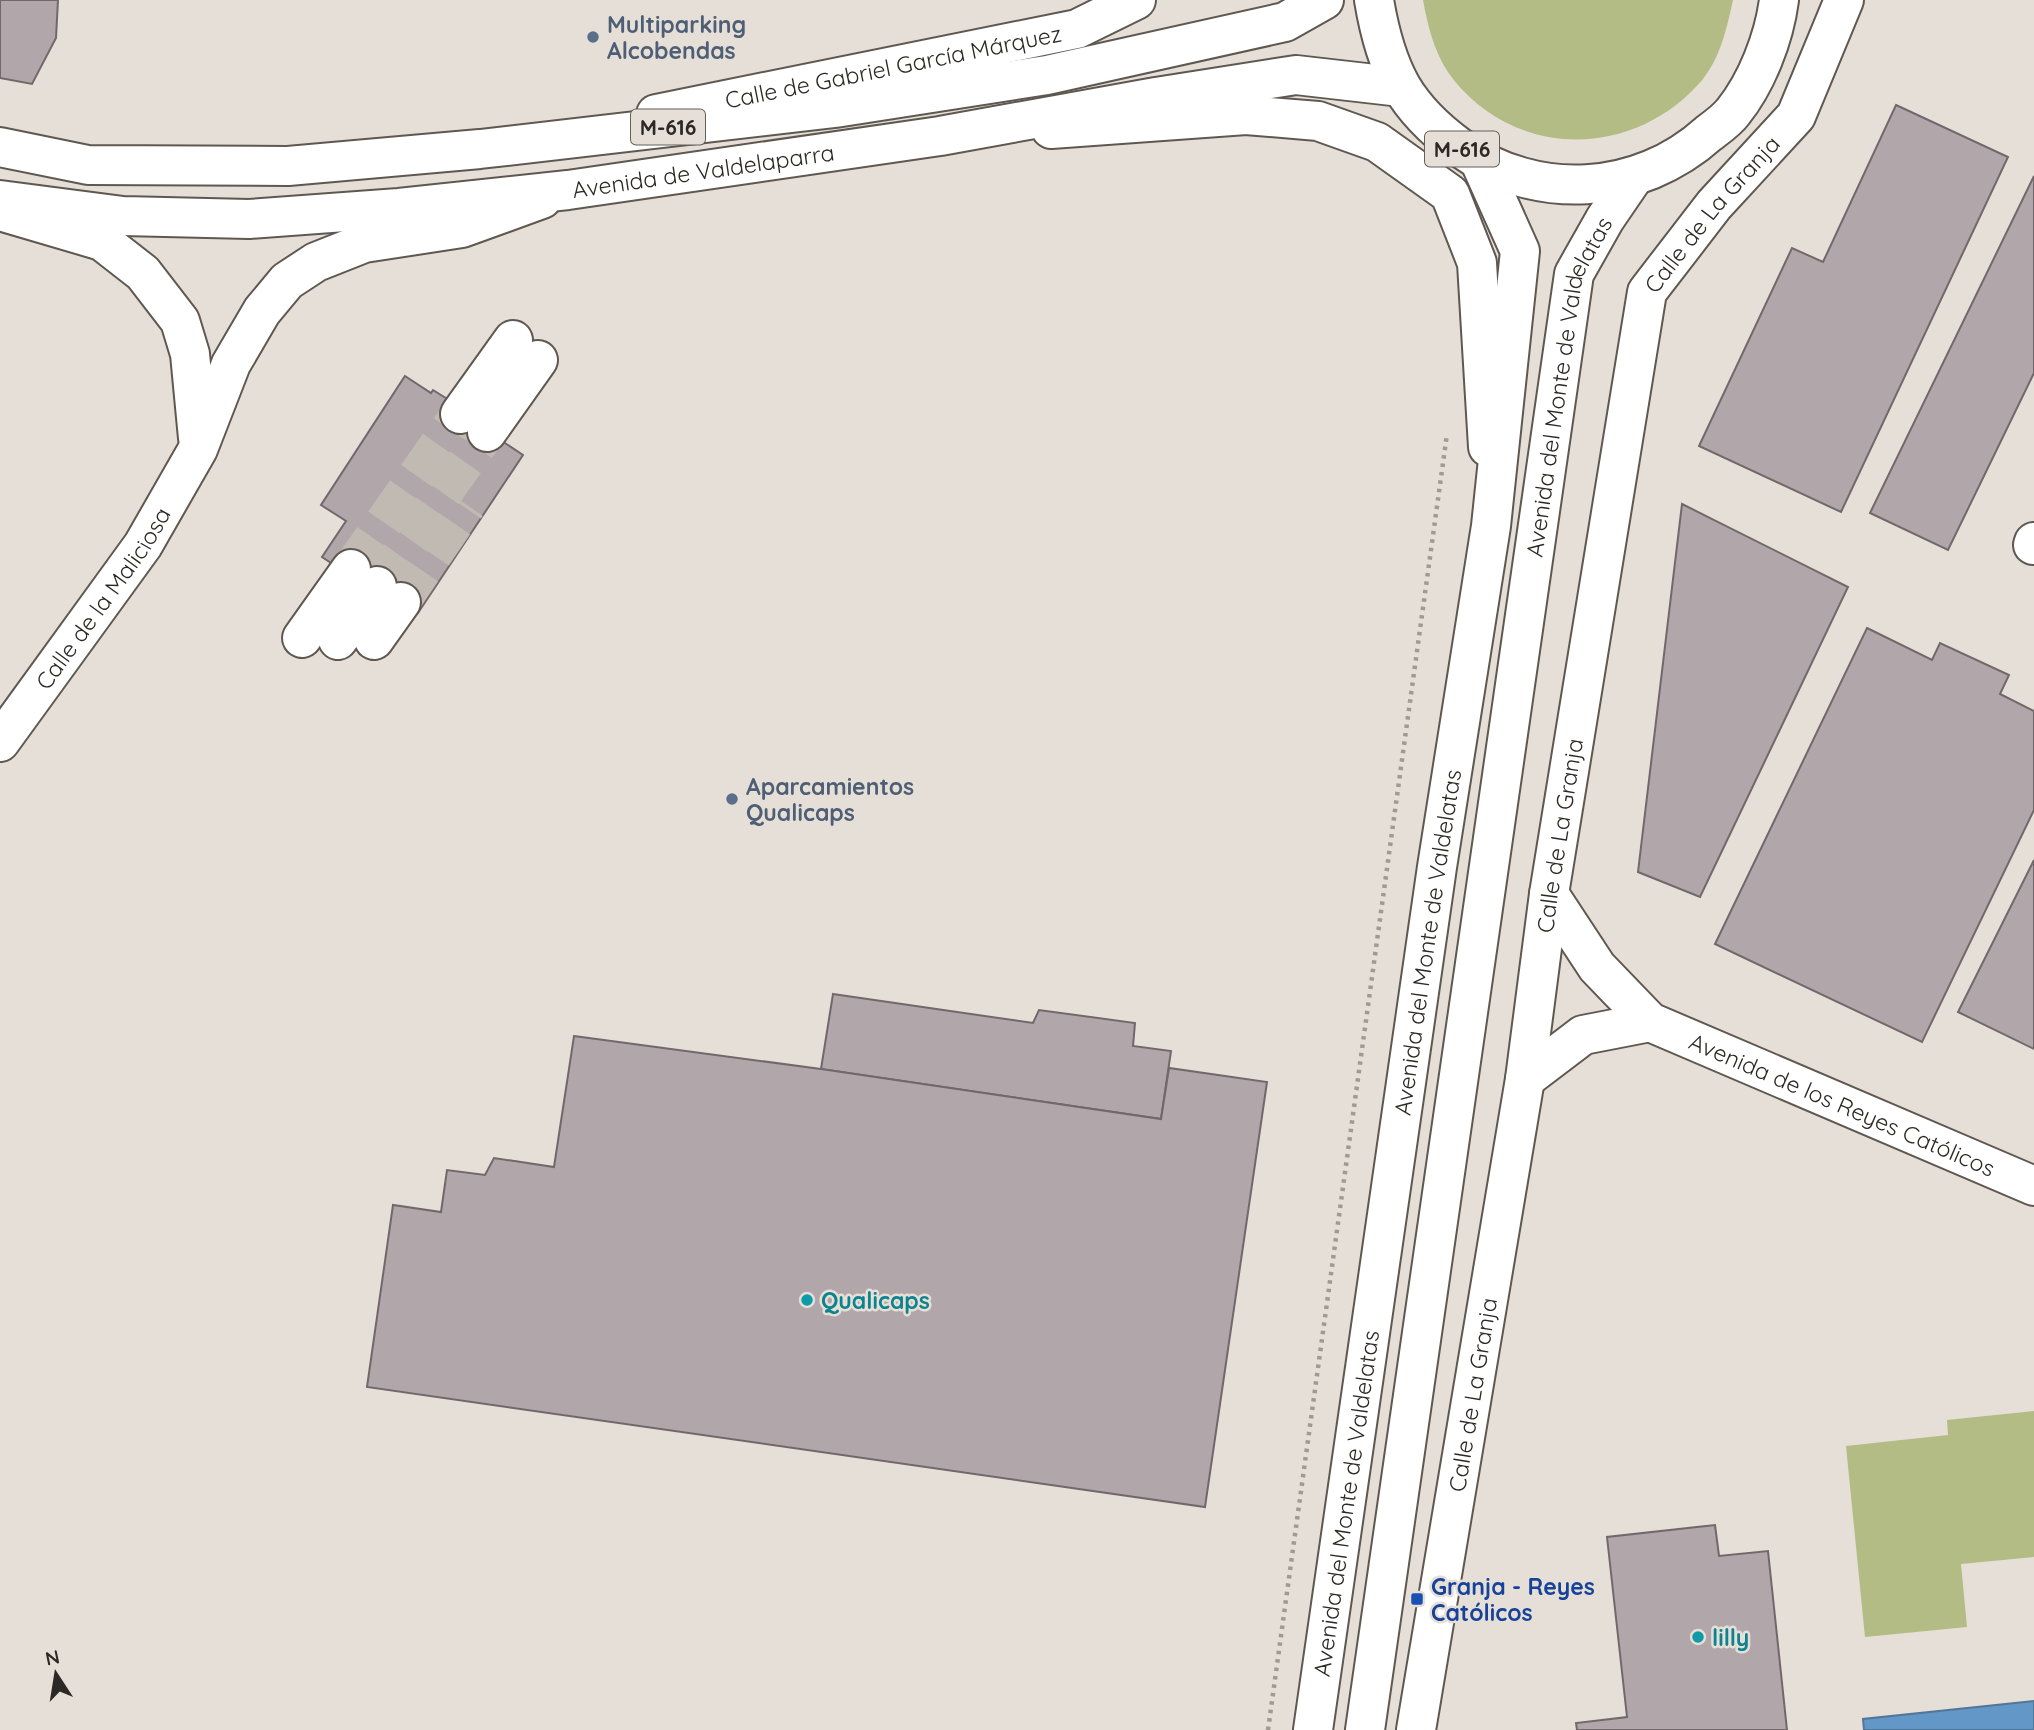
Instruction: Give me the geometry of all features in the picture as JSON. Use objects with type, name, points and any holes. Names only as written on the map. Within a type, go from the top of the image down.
[{"type":"main road","name":"Calle de Gabriel García Márquez","points":[[480,149],[1077,29],[1136,0]]},
{"type":"main road","name":"Avenida de Valdelaparra","points":[[0,147],[88,165],[288,166],[480,149],[835,108],[1047,75],[1286,22],[1324,0]]},
{"type":"main road","name":"M-616","points":[[1374,0],[1381,40],[1401,87],[1435,130],[1480,162],[1529,180],[1581,186],[1633,178],[1688,152],[1733,113],[1764,61],[1780,1]]},
{"type":"main road","name":"Calle de La Granja","points":[[1416,1730],[1525,1079],[1549,894],[1647,292],[1714,205],[1796,117],[1844,0]]},
{"type":"main road","name":"Avenida de Valdelaparra","points":[[0,200],[123,216],[249,219],[399,208],[568,190],[940,136],[1296,75],[1401,87]]},
{"type":"main road","points":[[940,136],[1246,115],[1318,121],[1377,142],[1450,194],[1477,263],[1491,526]]},
{"type":"main road","name":"Avenida del Monte de Valdelatas","points":[[1313,1730],[1437,867],[1491,526],[1520,251],[1480,162]]},
{"type":"main road","name":"Avenida del Monte de Valdelatas","points":[[1365,1730],[1574,274],[1605,219],[1633,178]]},
{"type":"main road","name":"Calle de la Maliciosa","points":[[0,743],[143,545],[198,449],[231,364],[262,311],[287,281],[316,262],[364,243],[462,229],[568,190]]},
{"type":"main road","points":[[0,211],[102,242],[143,273],[180,321],[190,354],[198,449]]},
{"type":"main road","points":[[485,430],[534,361],[485,430]]},
{"type":"main road","points":[[338,639],[376,586],[338,639]]},
{"type":"main road","name":"Avenida de los Reyes Católicos","points":[[1549,894],[1597,967],[1650,1022],[2034,1186]]},
{"type":"main road","points":[[1525,1079],[1583,1035],[1650,1022]]},
{"type":"main road","points":[[1404,1730],[1421,1689]]},
{"type":"path","points":[[1268,1730],[1448,428]]},
{"type":"green space","points":[[1423,0],[1733,0],[1714,61],[1703,79],[1676,105],[1645,124],[1612,135],[1578,139],[1543,136],[1510,125],[1480,106],[1453,79],[1441,61]]},
{"type":"green space","points":[[2034,1411],[2034,1557],[1961,1564],[1967,1627],[1865,1637],[1846,1446],[1948,1435],[1947,1420]]},
{"type":"water","points":[[2034,1701],[2034,1730],[1864,1730],[1863,1719]]},
{"type":"building","points":[[0,0],[58,0],[56,38],[32,84],[0,78]]},
{"type":"building","points":[[1896,105],[2008,157],[1841,512],[1699,446],[1792,248],[1823,262]]},
{"type":"building","points":[[2034,176],[2034,373],[1948,550],[1870,513]]},
{"type":"building","points":[[405,376],[431,393],[433,390],[449,400],[446,404],[523,455],[418,613],[340,563],[337,567],[322,557],[346,521],[321,505]]},
{"type":"building","points":[[1682,504],[1848,587],[1700,897],[1638,872]]},
{"type":"building","points":[[1867,628],[1932,660],[1940,643],[2009,675],[2000,694],[2034,711],[2034,810],[1922,1042],[1715,944]]},
{"type":"building","points":[[2034,860],[2034,1049],[1958,1012]]},
{"type":"building","points":[[833,994],[1033,1023],[1039,1010],[1135,1023],[1133,1046],[1171,1051],[1161,1119],[821,1069]]},
{"type":"building","name":"Qualicaps","points":[[574,1036],[1161,1119],[1169,1068],[1267,1082],[1205,1507],[367,1387],[393,1205],[441,1212],[447,1170],[485,1175],[494,1158],[554,1167]]},
{"type":"building","name":"lilly","points":[[1715,1525],[1719,1556],[1768,1551],[1787,1730],[1577,1730],[1576,1723],[1627,1717],[1607,1537]]},
{"type":"tunnel","points":[[351,569],[460,414]]},
{"type":"tunnel","points":[[377,586],[487,432]]},
{"type":"tunnel","points":[[401,602],[467,505]]},
{"type":"place","name":"Multiparking Alcobendas","points":[[593,37]]},
{"type":"place","name":"Aparcamientos Qualicaps","points":[[732,799]]},
{"type":"place","name":"Qualicaps","points":[[807,1300]]},
{"type":"place","name":"Granja - Reyes Católicos","points":[[1417,1599]]},
{"type":"place","name":"lilly","points":[[1698,1637]]}]
